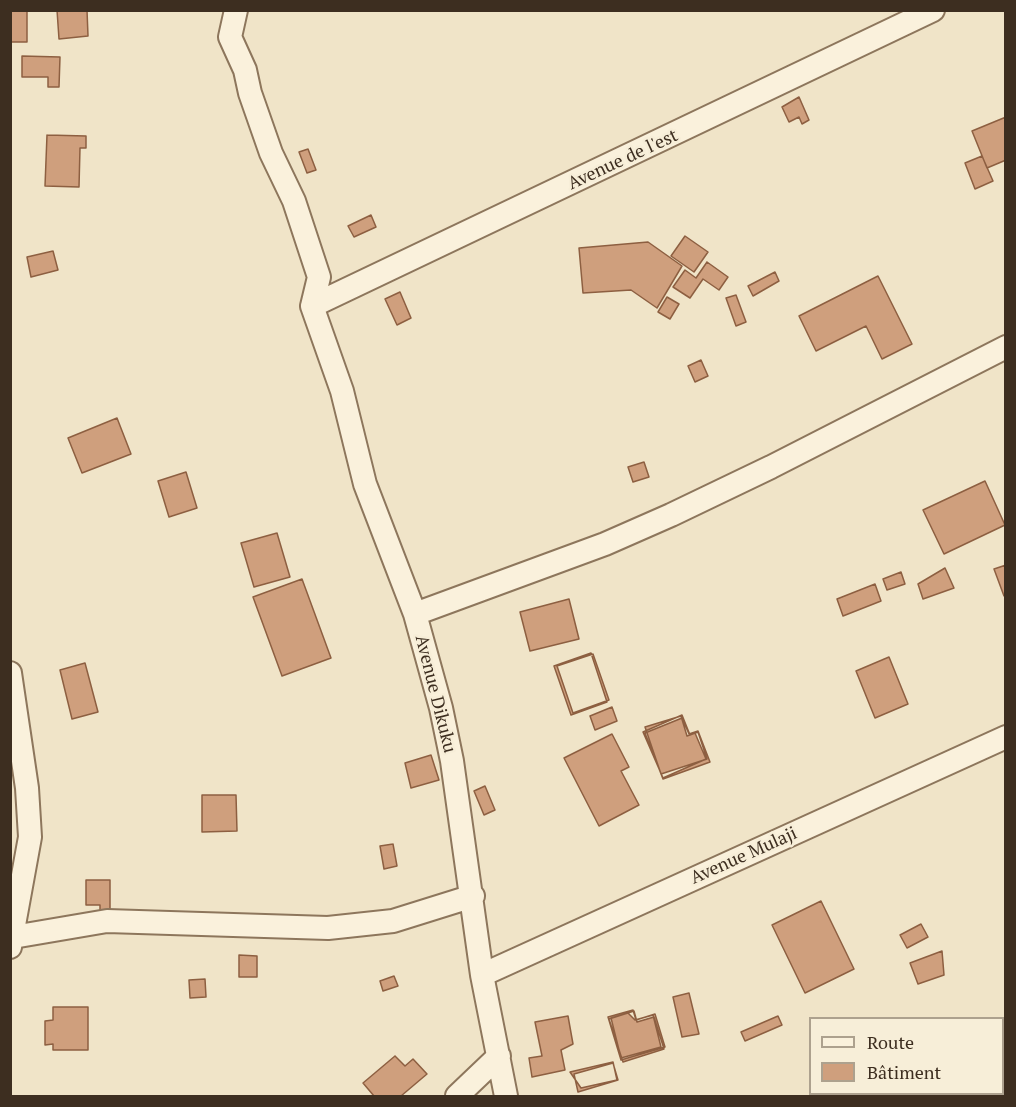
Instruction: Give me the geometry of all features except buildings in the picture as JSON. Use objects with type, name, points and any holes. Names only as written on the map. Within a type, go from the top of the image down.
[{"type":"street","points":[[236,10],[230,37],[245,70],[250,93],[272,153],[294,201],[319,277],[312,306]]},
{"type":"street","name":"Avenue de l'est","points":[[312,306],[933,10]]},
{"type":"street","name":"Avenue Dikuku","points":[[312,306],[342,391],[365,484],[415,614],[452,761],[473,896],[482,975],[506,1096]]},
{"type":"street","points":[[415,614],[605,544],[671,515],[771,467],[1005,347]]},
{"type":"street","points":[[10,673],[19,788],[30,837],[12,941],[107,921],[328,928],[393,921],[473,896]]},
{"type":"street","name":"Avenue Mulaji","points":[[482,975],[1005,737]]},
{"type":"street","points":[[457,1096],[499,1056]]}]
